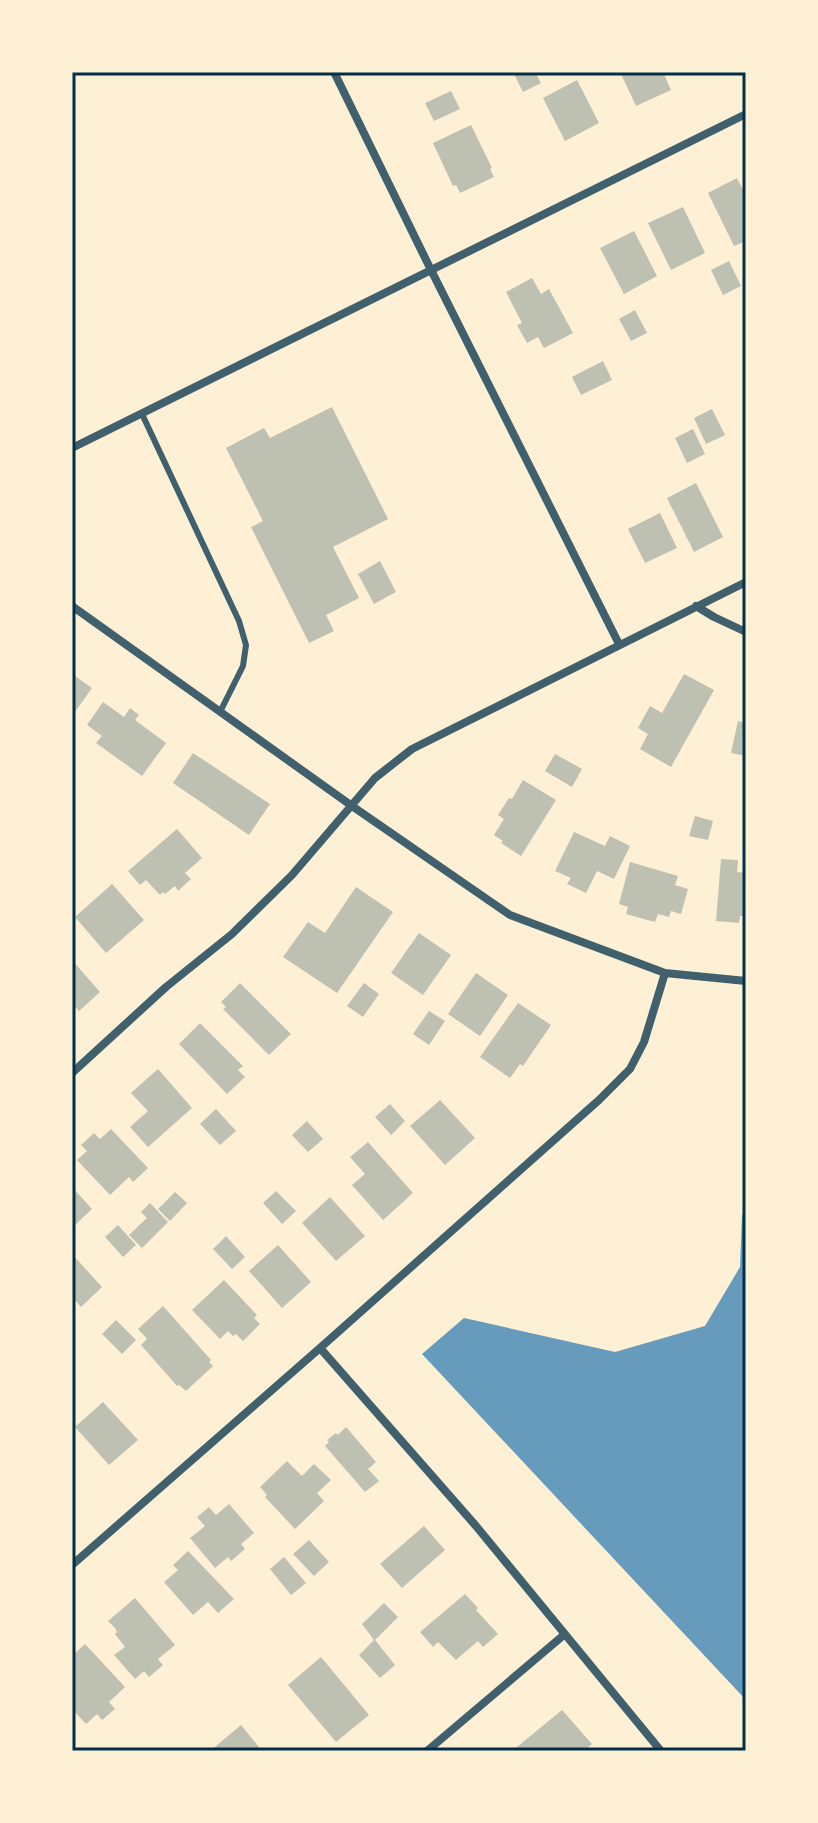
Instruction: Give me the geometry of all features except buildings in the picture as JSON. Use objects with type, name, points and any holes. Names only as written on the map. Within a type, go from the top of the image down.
[{"type":"street","points":[[334,72],[619,644]]},
{"type":"street","points":[[72,448],[746,114]]},
{"type":"street","points":[[72,1073],[166,987],[232,934],[292,875],[375,778],[412,749],[746,582]]},
{"type":"street","points":[[72,606],[510,915],[665,973],[746,981]]},
{"type":"street","points":[[696,606],[746,632]]},
{"type":"street","points":[[72,1565],[599,1100],[630,1069],[644,1042],[665,973]]},
{"type":"street","points":[[320,1348],[476,1526],[661,1751]]},
{"type":"street","points":[[427,1751],[565,1634]]},
{"type":"lane","points":[[142,414],[239,621],[246,645],[243,666],[220,712]]},
{"type":"water","points":[[746,1212],[746,1700],[422,1354],[464,1318],[615,1352],[705,1326],[740,1267],[742,1215]]}]
